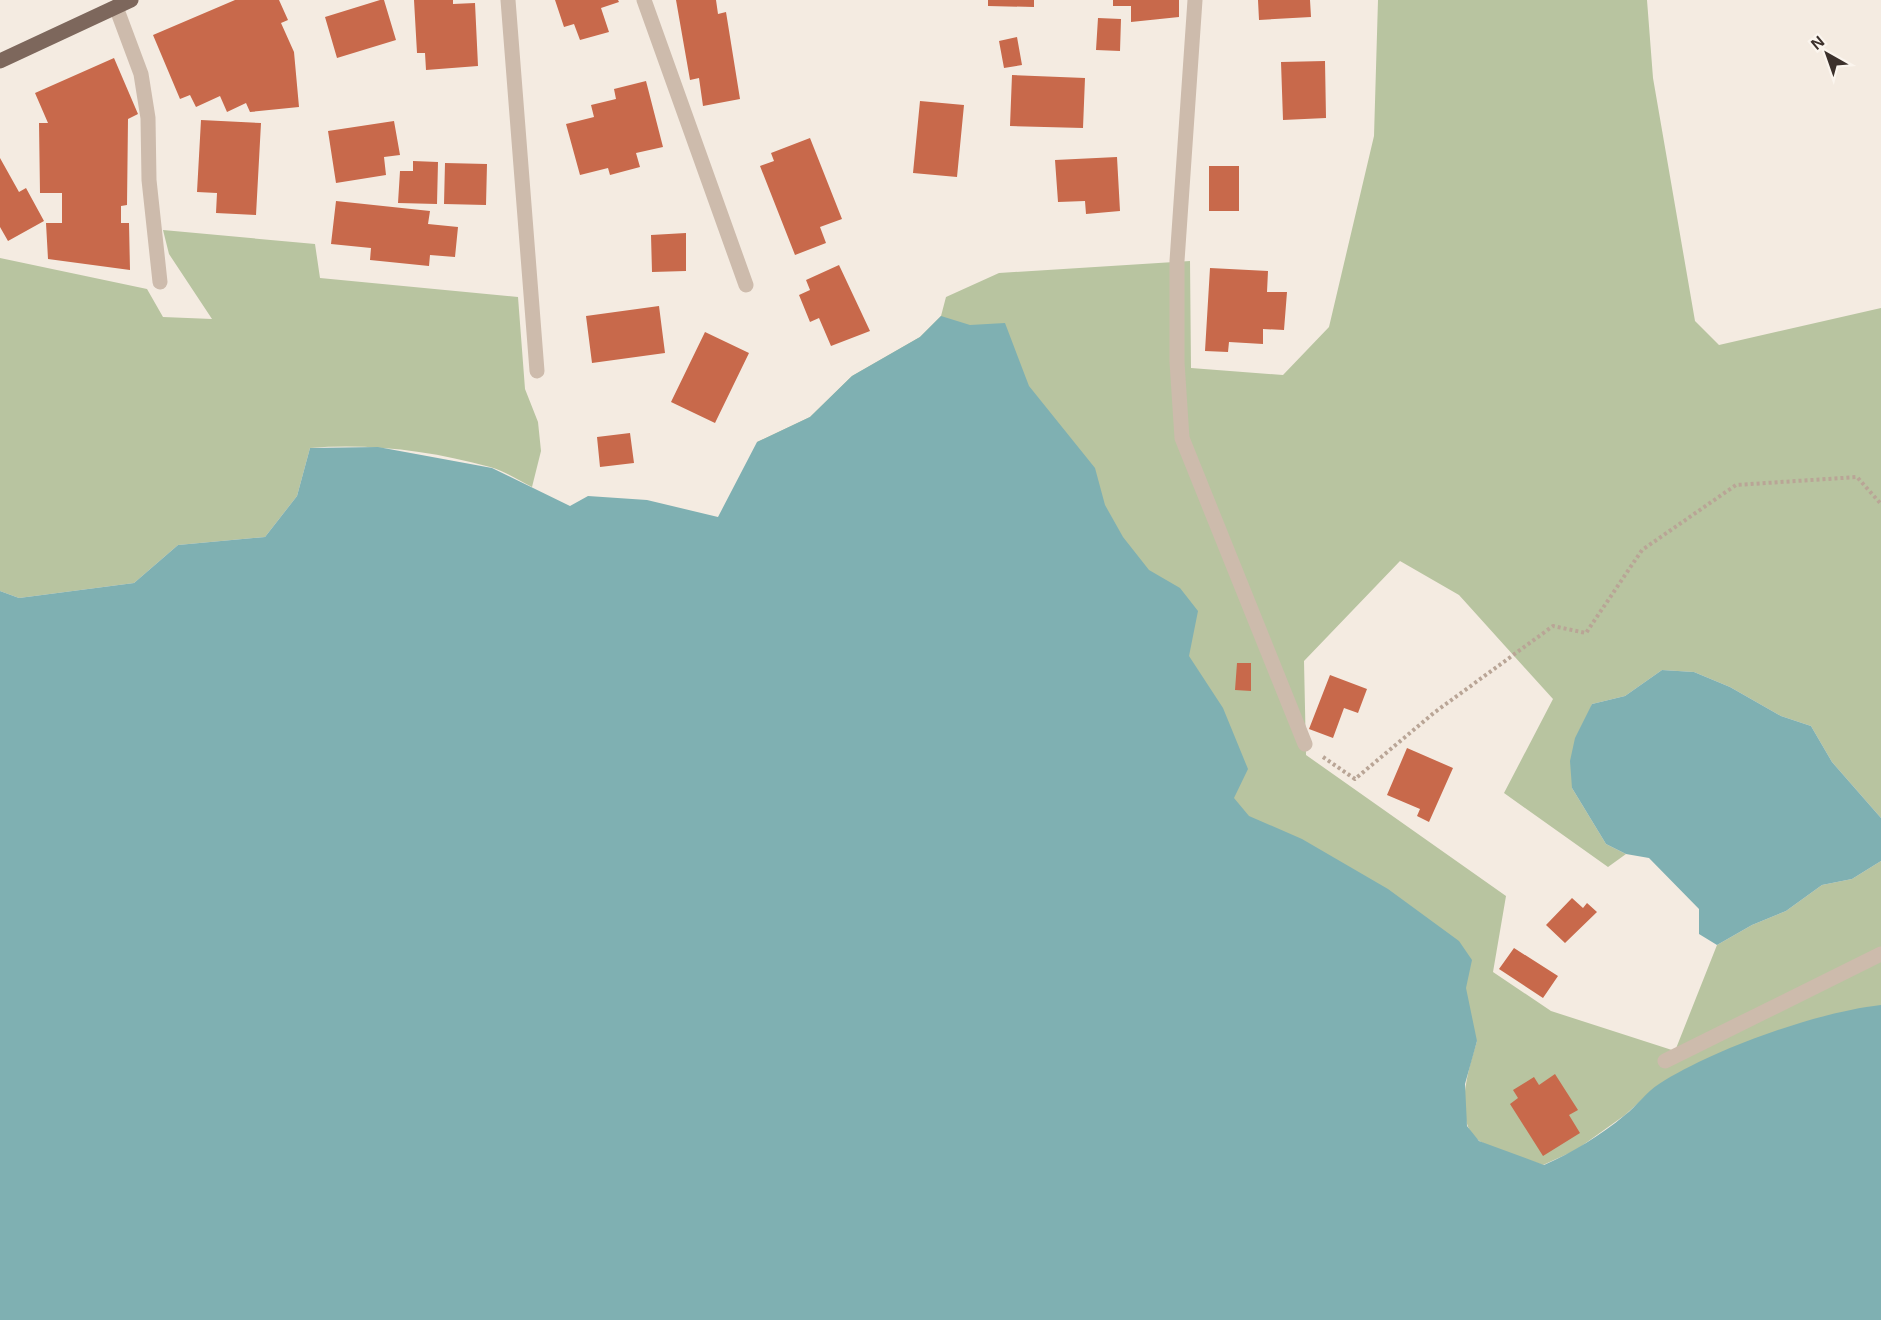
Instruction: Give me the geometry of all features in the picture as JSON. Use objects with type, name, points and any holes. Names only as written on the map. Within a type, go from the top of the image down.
[{"type":"main road","points":[[0,61],[131,0]]},
{"type":"street","points":[[508,0],[537,371]]},
{"type":"street","points":[[644,0],[747,285]]},
{"type":"street","points":[[1194,0],[1177,261],[1177,362],[1182,438],[1305,744]]},
{"type":"street","points":[[116,7],[143,85],[148,118],[148,180],[160,282]]},
{"type":"street","points":[[1665,1060],[1881,954]]},
{"type":"path","points":[[1305,744],[1355,779],[1435,712],[1553,626],[1587,633],[1642,550],[1736,485],[1857,477],[1881,504]]},
{"type":"green space","points":[[1378,0],[1647,0],[1653,78],[1695,321],[1719,345],[1881,308],[1881,818],[1832,762],[1811,726],[1781,716],[1730,687],[1694,672],[1662,670],[1625,696],[1592,704],[1572,788],[1606,844],[1626,854],[1608,867],[1504,793],[1553,699],[1459,595],[1400,561],[1304,661],[1306,755],[1506,896],[1493,972],[1551,1011],[1675,1051],[1717,945],[1752,925],[1786,911],[1822,885],[1852,879],[1881,861],[1881,1053],[1657,1086],[1625,1115],[1576,1150],[1543,1165],[1496,1149],[1481,1142],[1472,1134],[1464,1109],[1467,1080],[1477,1041],[1295,852],[757,442],[810,417],[852,376],[920,337],[941,316],[946,297],[999,273],[1190,261],[1191,368],[1283,375],[1329,327],[1374,136]]},
{"type":"green space","points":[[163,230],[315,244],[320,278],[518,297],[525,389],[538,422],[541,451],[532,487],[495,469],[446,457],[378,448],[310,448],[297,496],[265,537],[178,545],[134,583],[19,598],[0,591],[0,258],[147,289],[163,317],[212,319],[169,254]]},
{"type":"water","points":[[941,316],[970,325],[1005,323],[1029,386],[1095,468],[1105,505],[1123,537],[1149,570],[1180,588],[1198,611],[1189,656],[1223,708],[1248,769],[1234,798],[1249,816],[1302,839],[1388,889],[1459,941],[1472,960],[1466,988],[1477,1041],[1465,1084],[1467,1126],[1479,1141],[1544,1165],[1606,1130],[1659,1084],[1708,1058],[1797,1024],[1827,1015],[1881,1005],[1881,1320],[0,1320],[0,591],[19,598],[134,583],[178,545],[265,537],[297,496],[310,448],[378,447],[492,468],[570,506],[588,496],[647,500],[718,517],[757,442],[810,417],[852,376],[920,337]]},
{"type":"water","points":[[1662,670],[1694,672],[1730,687],[1781,716],[1811,726],[1832,762],[1881,818],[1881,861],[1852,879],[1822,885],[1786,911],[1752,925],[1717,945],[1699,934],[1699,909],[1649,858],[1626,854],[1606,844],[1572,788],[1570,761],[1575,738],[1592,704],[1625,696]]},
{"type":"building","points":[[235,0],[279,0],[288,20],[281,23],[294,52],[299,107],[250,112],[246,103],[227,112],[220,96],[196,107],[190,95],[180,99],[153,35]]},
{"type":"building","points":[[384,0],[396,40],[337,58],[325,17]]},
{"type":"building","points":[[414,0],[453,0],[453,4],[475,3],[478,66],[426,70],[425,53],[417,53]]},
{"type":"building","points":[[555,0],[618,0],[619,2],[601,8],[609,32],[580,40],[574,24],[564,27]]},
{"type":"building","points":[[676,0],[716,0],[718,14],[726,12],[740,99],[703,106],[699,78],[690,80]]},
{"type":"building","points":[[988,0],[1034,0],[1034,7],[988,6]]},
{"type":"building","points":[[1113,0],[1179,0],[1179,17],[1131,22],[1131,6],[1113,6]]},
{"type":"building","points":[[1258,0],[1310,0],[1311,17],[1259,20]]},
{"type":"building","points":[[1098,18],[1121,19],[1120,51],[1096,50]]},
{"type":"building","points":[[1017,37],[1022,65],[1004,68],[999,41]]},
{"type":"building","points":[[114,58],[138,114],[128,119],[127,205],[121,206],[121,223],[129,223],[130,270],[48,259],[46,223],[62,223],[62,193],[40,193],[39,123],[48,123],[35,93]]},
{"type":"building","points":[[1325,61],[1326,118],[1283,120],[1281,62]]},
{"type":"building","points":[[1012,75],[1085,78],[1083,128],[1010,126]]},
{"type":"building","points":[[646,81],[663,147],[636,153],[640,167],[610,175],[608,168],[580,175],[566,124],[594,117],[591,105],[616,99],[614,89]]},
{"type":"building","points":[[920,101],[964,105],[957,177],[913,173]]},
{"type":"building","points":[[201,120],[261,123],[256,215],[216,213],[217,193],[197,192]]},
{"type":"building","points":[[394,121],[400,155],[384,157],[386,175],[336,183],[328,131]]},
{"type":"building","points":[[810,138],[842,219],[820,227],[826,243],[795,255],[760,166],[774,161],[771,153]]},
{"type":"building","points":[[1117,157],[1120,211],[1086,214],[1085,201],[1058,202],[1055,160]]},
{"type":"building","points":[[0,158],[19,192],[26,188],[44,221],[8,241],[0,227]]},
{"type":"building","points":[[413,161],[438,162],[437,204],[398,203],[400,171],[413,171]]},
{"type":"building","points":[[445,163],[487,164],[486,205],[444,204]]},
{"type":"building","points":[[1209,166],[1239,166],[1239,211],[1209,211]]},
{"type":"building","points":[[336,201],[430,211],[428,224],[458,227],[455,257],[430,255],[429,266],[370,260],[371,248],[331,244]]},
{"type":"building","points":[[686,233],[686,271],[652,272],[651,235]]},
{"type":"building","points":[[839,265],[870,331],[831,346],[819,318],[810,322],[799,295],[810,290],[806,280]]},
{"type":"building","points":[[1210,268],[1268,271],[1267,292],[1287,292],[1284,330],[1263,329],[1263,344],[1229,342],[1228,352],[1205,351]]},
{"type":"building","points":[[659,306],[665,353],[592,363],[586,316]]},
{"type":"building","points":[[705,332],[749,353],[715,423],[671,402]]},
{"type":"building","points":[[630,433],[634,463],[600,467],[597,437]]},
{"type":"building","points":[[1237,663],[1251,663],[1251,691],[1235,690]]},
{"type":"building","points":[[1330,675],[1367,689],[1358,713],[1344,708],[1333,738],[1309,729]]},
{"type":"building","points":[[1407,748],[1453,768],[1429,822],[1417,816],[1420,809],[1387,795]]},
{"type":"building","points":[[1572,898],[1583,908],[1587,903],[1597,912],[1565,943],[1546,925]]},
{"type":"building","points":[[1514,948],[1558,976],[1543,998],[1499,969]]},
{"type":"building","points":[[1555,1074],[1578,1110],[1569,1115],[1580,1133],[1543,1156],[1510,1104],[1518,1098],[1513,1090],[1534,1077],[1539,1085]]}]
